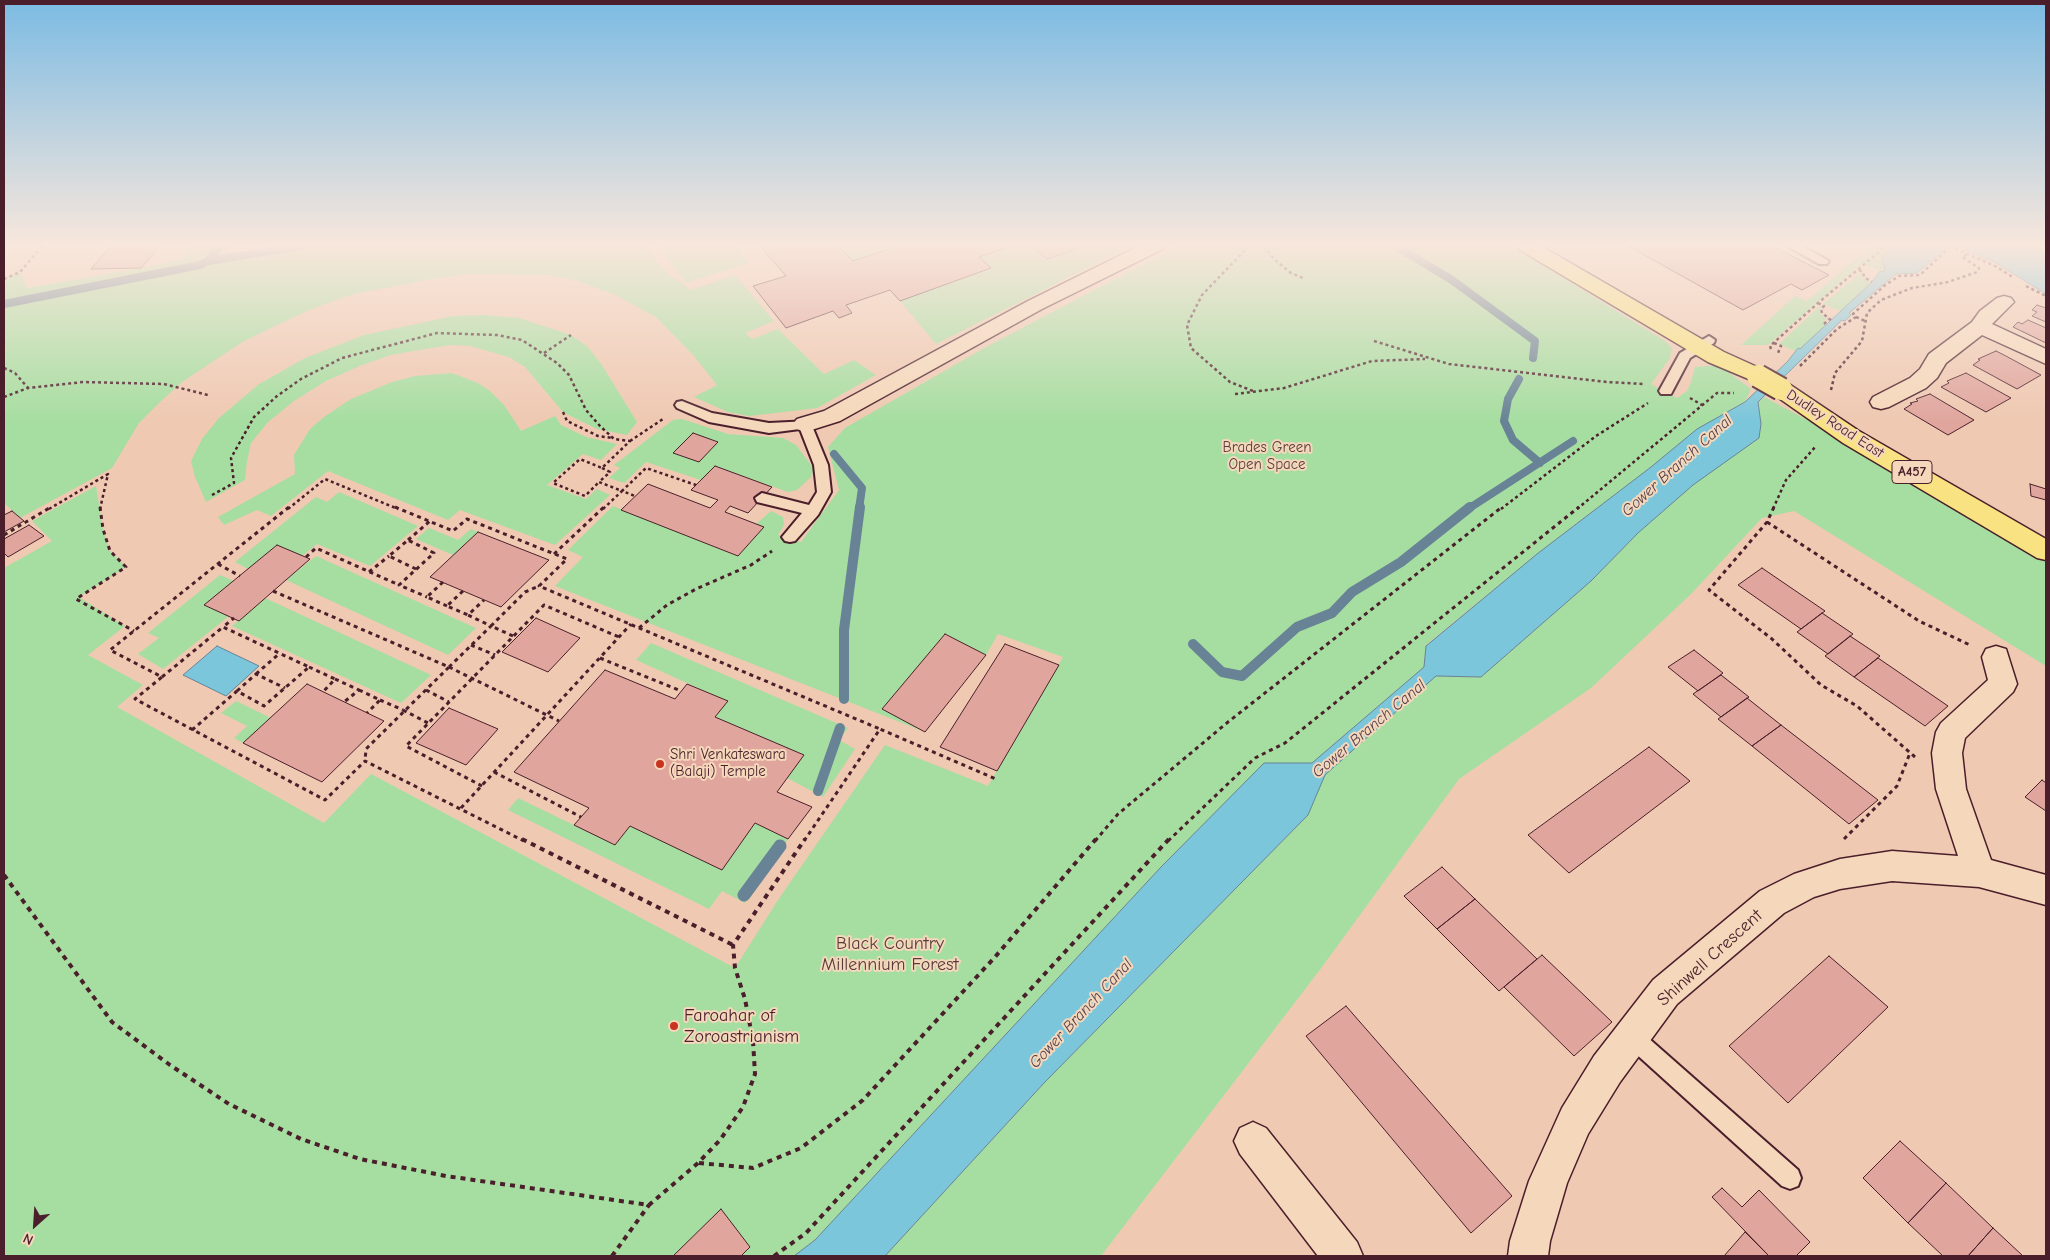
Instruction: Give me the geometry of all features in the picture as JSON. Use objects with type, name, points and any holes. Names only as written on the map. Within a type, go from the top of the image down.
[{"type":"main road","name":"A457","points":[[1633,305],[1704,344]]},
{"type":"main road","name":"A457","points":[[1641,305],[1704,344],[1716,357],[1749,371],[1781,389]]},
{"type":"main road","name":"Dudley Road East","points":[[1781,389],[1836,427],[2046,551]]},
{"type":"main road","name":"Dudley Road East","points":[[1781,389],[1861,428],[2046,533]]},
{"type":"street","points":[[805,424],[832,416],[1034,305]]},
{"type":"street","points":[[1880,402],[1918,383],[1929,373],[1937,358],[1980,326],[1987,315],[2000,305]]},
{"type":"street","points":[[1980,326],[2046,356]]},
{"type":"street","points":[[1979,872],[1951,789],[1947,753],[1951,732],[2003,684],[1996,657]]},
{"type":"street","name":"Shinwell Crescent","points":[[1528,1256],[1530,1241],[1548,1181],[1575,1121],[1632,1036],[1665,992],[1772,902],[1806,885],[1840,874],[1892,866],[1979,872],[2046,890]]},
{"type":"street","points":[[1253,1141],[1343,1256]]},
{"type":"lane","points":[[1666,391],[1685,356],[1704,344]]},
{"type":"lane","points":[[682,405],[709,417],[769,428],[805,424],[821,465],[824,492],[813,511],[790,537]]},
{"type":"lane","points":[[762,498],[813,511]]},
{"type":"lane","points":[[1632,1036],[1790,1178]]},
{"type":"path","points":[[1197,305],[1187,325],[1191,348],[1230,382],[1253,391]]},
{"type":"path","points":[[1773,356],[1770,346],[1816,305]]},
{"type":"path","points":[[1822,305],[1824,306],[1821,309],[1822,313],[1830,319],[1824,324]]},
{"type":"path","points":[[1863,305],[1853,314],[1856,318],[1865,321]]},
{"type":"path","points":[[1829,398],[1835,373],[1862,341],[1868,313],[1876,305]]},
{"type":"path","points":[[1799,367],[1837,329],[1856,318]]},
{"type":"path","points":[[212,495],[234,483],[231,458],[254,417],[277,396],[301,379],[342,358],[408,338],[438,334],[497,335],[522,340],[544,353],[569,375],[586,410],[614,438]]},
{"type":"path","points":[[544,353],[571,335]]},
{"type":"path","points":[[1374,341],[1428,359]]},
{"type":"path","points":[[1774,343],[1781,346],[1778,350],[1781,357]]},
{"type":"path","points":[[1235,394],[1284,388],[1372,361],[1428,359],[1573,378],[1651,384],[1666,391]]},
{"type":"path","points":[[4,368],[15,373],[28,388]]},
{"type":"path","points":[[4,397],[28,388],[83,382],[164,384],[208,396]]},
{"type":"path","points":[[698,1163],[753,1168],[801,1148],[863,1100],[995,957],[1118,814],[1228,722],[1457,542],[1596,436],[1666,391]]},
{"type":"path","points":[[774,1256],[806,1233],[1156,852],[1254,758],[1285,743],[1538,541],[1717,394]]},
{"type":"path","points":[[563,412],[567,421],[598,436],[630,441]]},
{"type":"path","points":[[602,468],[630,441],[667,416]]},
{"type":"path","points":[[1836,427],[1828,432],[1786,480],[1768,522],[1709,590],[1772,639],[1821,684],[1857,706],[1951,789]]},
{"type":"path","points":[[580,459],[602,468],[610,472],[585,496],[553,483],[580,459]]},
{"type":"path","points":[[554,554],[646,468],[696,485]]},
{"type":"path","points":[[4,534],[108,474],[100,508],[103,529],[110,551],[126,566],[76,599],[134,631]]},
{"type":"path","points":[[162,677],[110,650],[325,479],[453,531],[467,519],[567,559],[539,586],[525,592],[471,645],[366,750],[365,760],[325,800],[135,699],[162,677],[234,618]]},
{"type":"path","points":[[599,482],[635,496]]},
{"type":"path","points":[[369,572],[430,521]]},
{"type":"path","points":[[1768,522],[1919,621],[1996,657]]},
{"type":"path","points":[[639,628],[667,605],[696,589],[751,565],[790,537]]},
{"type":"path","points":[[399,585],[434,553],[408,540]]},
{"type":"path","points":[[306,557],[316,548],[513,636]]},
{"type":"path","points":[[389,556],[416,569]]},
{"type":"path","points":[[218,564],[240,576]]},
{"type":"path","points":[[427,597],[443,582]]},
{"type":"path","points":[[539,586],[880,728],[996,779]]},
{"type":"path","points":[[273,591],[449,667],[559,721]]},
{"type":"path","points":[[447,606],[462,591]]},
{"type":"path","points":[[468,615],[484,600]]},
{"type":"path","points":[[482,786],[406,746],[544,605],[619,637]]},
{"type":"path","points":[[461,808],[631,624]]},
{"type":"path","points":[[223,627],[428,723]]},
{"type":"path","points":[[471,645],[495,655]]},
{"type":"path","points":[[192,730],[280,653]]},
{"type":"path","points":[[600,658],[681,691]]},
{"type":"path","points":[[237,691],[264,706],[309,666]]},
{"type":"path","points":[[256,674],[284,688]]},
{"type":"path","points":[[323,692],[335,678]]},
{"type":"path","points":[[344,702],[359,690]]},
{"type":"path","points":[[426,690],[449,702]]},
{"type":"path","points":[[366,712],[380,700]]},
{"type":"path","points":[[612,1256],[649,1205],[698,1163],[720,1140],[743,1107],[755,1074],[753,1041],[745,999],[735,968],[733,944],[880,728]]},
{"type":"path","points":[[1840,874],[1844,840],[1896,786],[1910,753]]},
{"type":"path","points":[[365,760],[733,944]]},
{"type":"path","points":[[494,772],[581,817]]},
{"type":"path","points":[[4,875],[112,1022],[170,1066],[229,1104],[300,1139],[360,1159],[446,1176],[649,1205]]},
{"type":"green space","points":[[4,305],[323,305],[244,341],[182,382],[139,423],[112,468],[20,518],[4,503]]},
{"type":"green space","points":[[634,305],[760,305],[774,321],[745,333],[752,339],[778,329],[824,374],[854,360],[876,375],[817,408],[749,416],[728,412],[694,397],[717,385],[694,356],[657,318]]},
{"type":"green space","points":[[903,305],[1014,305],[936,344]]},
{"type":"green space","points":[[1066,305],[1606,305],[1665,341],[1672,348],[1670,358],[1651,384],[1677,398],[1687,391],[1695,367],[1719,365],[1751,389],[1745,402],[1697,429],[1651,467],[1537,554],[1426,645],[1424,667],[1312,763],[1264,764],[1161,867],[815,1240],[794,1256],[4,1256],[4,568],[52,541],[32,521],[96,486],[103,529],[110,551],[126,567],[79,597],[125,626],[88,655],[143,685],[117,707],[324,823],[371,774],[735,968],[778,900],[885,745],[988,786],[1063,657],[998,634],[986,655],[945,634],[882,709],[925,732],[555,586],[583,557],[568,550],[613,506],[737,556],[763,527],[756,524],[771,511],[783,517],[784,525],[778,535],[801,542],[839,490],[828,447],[845,428],[986,347]]},
{"type":"green space","points":[[1785,305],[1815,305],[1768,345],[1741,345]]},
{"type":"green space","points":[[1821,305],[1820,313],[1826,319],[1823,323],[1826,325],[1800,349],[1795,351],[1779,344]]},
{"type":"green space","points":[[1825,305],[1848,305],[1841,311]]},
{"type":"green space","points":[[484,315],[519,318],[571,335],[588,347],[602,365],[637,422],[627,435],[597,429],[563,412],[525,367],[509,357],[470,346],[452,345],[391,355],[326,381],[294,401],[268,422],[251,443],[245,480],[206,502],[195,477],[191,461],[202,439],[219,418],[259,384],[305,358],[364,335],[453,316]]},
{"type":"green space","points":[[452,373],[478,383],[490,391],[504,405],[521,431],[555,416],[561,425],[586,437],[617,444],[601,460],[583,454],[547,485],[586,499],[597,489],[610,495],[555,545],[460,510],[448,520],[328,471],[271,516],[257,510],[224,525],[218,517],[295,474],[294,455],[310,429],[351,399],[392,382],[415,376]]},
{"type":"green space","points":[[1764,397],[1817,425],[2046,562],[2046,666],[1794,511],[1762,518],[1691,594],[1591,688],[1459,779],[1322,967],[1101,1256],[885,1256],[1044,1083],[1308,815],[1324,775],[1436,676],[1481,677],[1591,581],[1638,533],[1761,424],[1758,402]]},
{"type":"green space","points":[[682,419],[728,434],[783,438],[796,445],[814,469],[811,477],[797,490],[788,492],[715,466],[701,480],[646,462],[624,483],[609,478],[620,468],[614,465],[673,420]]},
{"type":"green space","points":[[339,492],[418,526],[370,566],[317,544],[302,556],[248,569],[235,562],[316,497],[327,502]]},
{"type":"green space","points":[[429,528],[458,540],[471,529],[478,532],[453,555],[416,539]]},
{"type":"green space","points":[[316,556],[476,628],[448,655],[286,580]]},
{"type":"green space","points":[[220,575],[234,581],[205,605],[229,616],[163,669],[138,654],[159,638],[148,633]]},
{"type":"green space","points":[[265,598],[431,675],[401,703],[232,626]]},
{"type":"green space","points":[[651,643],[848,728],[839,740],[855,749],[823,797],[787,778],[803,755],[715,717],[727,701],[636,660]]},
{"type":"green space","points":[[236,701],[271,718],[243,743],[234,738],[247,726],[221,713]]},
{"type":"green space","points":[[518,798],[615,845],[630,826],[755,823],[788,839],[745,903],[722,891],[709,909],[508,810]]},
{"type":"water","name":"Gower Branch Canal","points":[[1847,305],[1859,305],[1849,313],[1851,315],[1845,321],[1842,320],[1758,402],[1761,424],[1759,438],[1693,485],[1638,533],[1591,581],[1481,677],[1436,676],[1325,775],[1308,815],[1044,1083],[885,1256],[794,1256],[815,1240],[1161,867],[1264,763],[1312,763],[1424,667],[1426,646],[1537,554],[1651,467],[1697,429],[1745,402],[1788,361],[1798,348],[1800,349]]},
{"type":"water","points":[[217,646],[259,666],[226,696],[183,675]]},
{"type":"building","points":[[768,305],[847,305],[852,313],[839,318],[833,311],[786,328]]},
{"type":"building","points":[[1734,305],[1753,305],[1743,310]]},
{"type":"building","points":[[2037,305],[2046,308],[2046,322],[2032,316],[2037,312],[2032,310]]},
{"type":"building","points":[[2028,320],[2046,328],[2046,343],[2013,327],[2018,322],[2022,324]]},
{"type":"building","points":[[1996,351],[2041,375],[2017,389],[1973,365],[1980,360],[1978,359]]},
{"type":"building","points":[[1966,373],[2011,398],[1986,412],[1941,387],[1949,383],[1947,381]]},
{"type":"building","points":[[1930,394],[1974,420],[1948,435],[1904,409],[1912,404],[1910,403],[1918,401],[1916,399]]},
{"type":"building","points":[[693,433],[718,442],[699,462],[673,453]]},
{"type":"building","points":[[715,466],[772,487],[748,513],[730,506],[725,512],[764,527],[738,556],[621,510],[648,484],[710,508],[718,500],[691,490]]},
{"type":"building","points":[[2030,484],[2046,489],[2046,500],[2031,496]]},
{"type":"building","points":[[12,511],[24,521],[4,532],[4,515]]},
{"type":"building","points":[[29,525],[44,536],[8,557],[4,553],[4,539]]},
{"type":"building","points":[[478,532],[549,560],[501,607],[430,577]]},
{"type":"building","points":[[277,545],[310,559],[239,621],[204,605]]},
{"type":"building","points":[[1762,568],[1825,611],[1801,629],[1738,585]]},
{"type":"building","points":[[1822,613],[1853,634],[1828,654],[1797,632]]},
{"type":"building","points":[[536,618],[580,638],[548,672],[502,652]]},
{"type":"building","points":[[945,634],[986,655],[925,732],[882,709]]},
{"type":"building","points":[[1850,636],[1880,656],[1854,677],[1825,656]]},
{"type":"building","points":[[1005,644],[1059,665],[997,771],[940,747]]},
{"type":"building","points":[[1694,650],[1723,673],[1698,691],[1668,667]]},
{"type":"building","points":[[1878,658],[1948,706],[1925,726],[1854,677]]},
{"type":"building","name":"Shri Venkateswara (Balaji) Temple","points":[[605,670],[675,699],[687,684],[728,701],[715,717],[804,755],[777,792],[812,807],[788,839],[755,823],[722,870],[630,826],[615,845],[574,825],[589,808],[514,772]]},
{"type":"building","points":[[1721,675],[1749,697],[1721,717],[1693,694]]},
{"type":"building","points":[[307,684],[384,721],[322,782],[243,743]]},
{"type":"building","points":[[1747,698],[1781,725],[1752,746],[1718,719]]},
{"type":"building","points":[[449,708],[498,729],[466,765],[416,743]]},
{"type":"building","points":[[1781,725],[1878,800],[1849,824],[1752,746]]},
{"type":"building","points":[[1649,747],[1690,781],[1569,873],[1528,835]]},
{"type":"building","points":[[2042,780],[2046,783],[2046,811],[2025,797]]},
{"type":"building","points":[[1442,867],[1475,899],[1437,929],[1404,896]]},
{"type":"building","points":[[1475,899],[1537,959],[1499,991],[1437,929]]},
{"type":"building","points":[[1542,955],[1612,1022],[1574,1056],[1504,987]]},
{"type":"building","points":[[1829,956],[1888,1007],[1788,1103],[1729,1046]]},
{"type":"building","points":[[1346,1006],[1512,1196],[1471,1233],[1306,1036]]},
{"type":"building","points":[[1900,1141],[1946,1183],[1908,1223],[1863,1178]]},
{"type":"building","points":[[1946,1183],[1993,1228],[1968,1256],[1943,1256],[1908,1223]]},
{"type":"building","points":[[1722,1188],[1742,1207],[1759,1190],[1810,1242],[1796,1256],[1769,1256],[1712,1197]]},
{"type":"building","points":[[721,1209],[750,1247],[741,1256],[673,1256]]},
{"type":"building","points":[[1993,1228],[2023,1256],[1968,1256]]},
{"type":"building","points":[[1745,1232],[1769,1256],[1724,1256]]},
{"type":"waterway","points":[[1486,305],[1535,341],[1533,358]]},
{"type":"waterway","points":[[1519,379],[1508,399],[1504,421],[1513,440],[1540,463]]},
{"type":"waterway","points":[[1540,463],[1573,441]]},
{"type":"waterway","points":[[834,454],[862,488],[859,509]]},
{"type":"waterway","points":[[1468,509],[1540,463]]},
{"type":"waterway","points":[[844,699],[844,630],[860,507]]},
{"type":"waterway","points":[[1193,644],[1222,672],[1242,676],[1297,627],[1332,613],[1352,592],[1401,562],[1470,507]]},
{"type":"waterway","points":[[818,791],[840,728]]},
{"type":"waterway","points":[[744,895],[780,846]]},
{"type":"place","name":"Shri Venkateswara (Balaji) Temple","points":[[660,764]]},
{"type":"place","name":"Faroahar of Zoroastrianism","points":[[674,1026]]},
{"type":"park label","name":"Brades Green Open Space","points":[[1267,456]]},
{"type":"park label","name":"Black Country Millennium Forest","points":[[890,954]]}]
